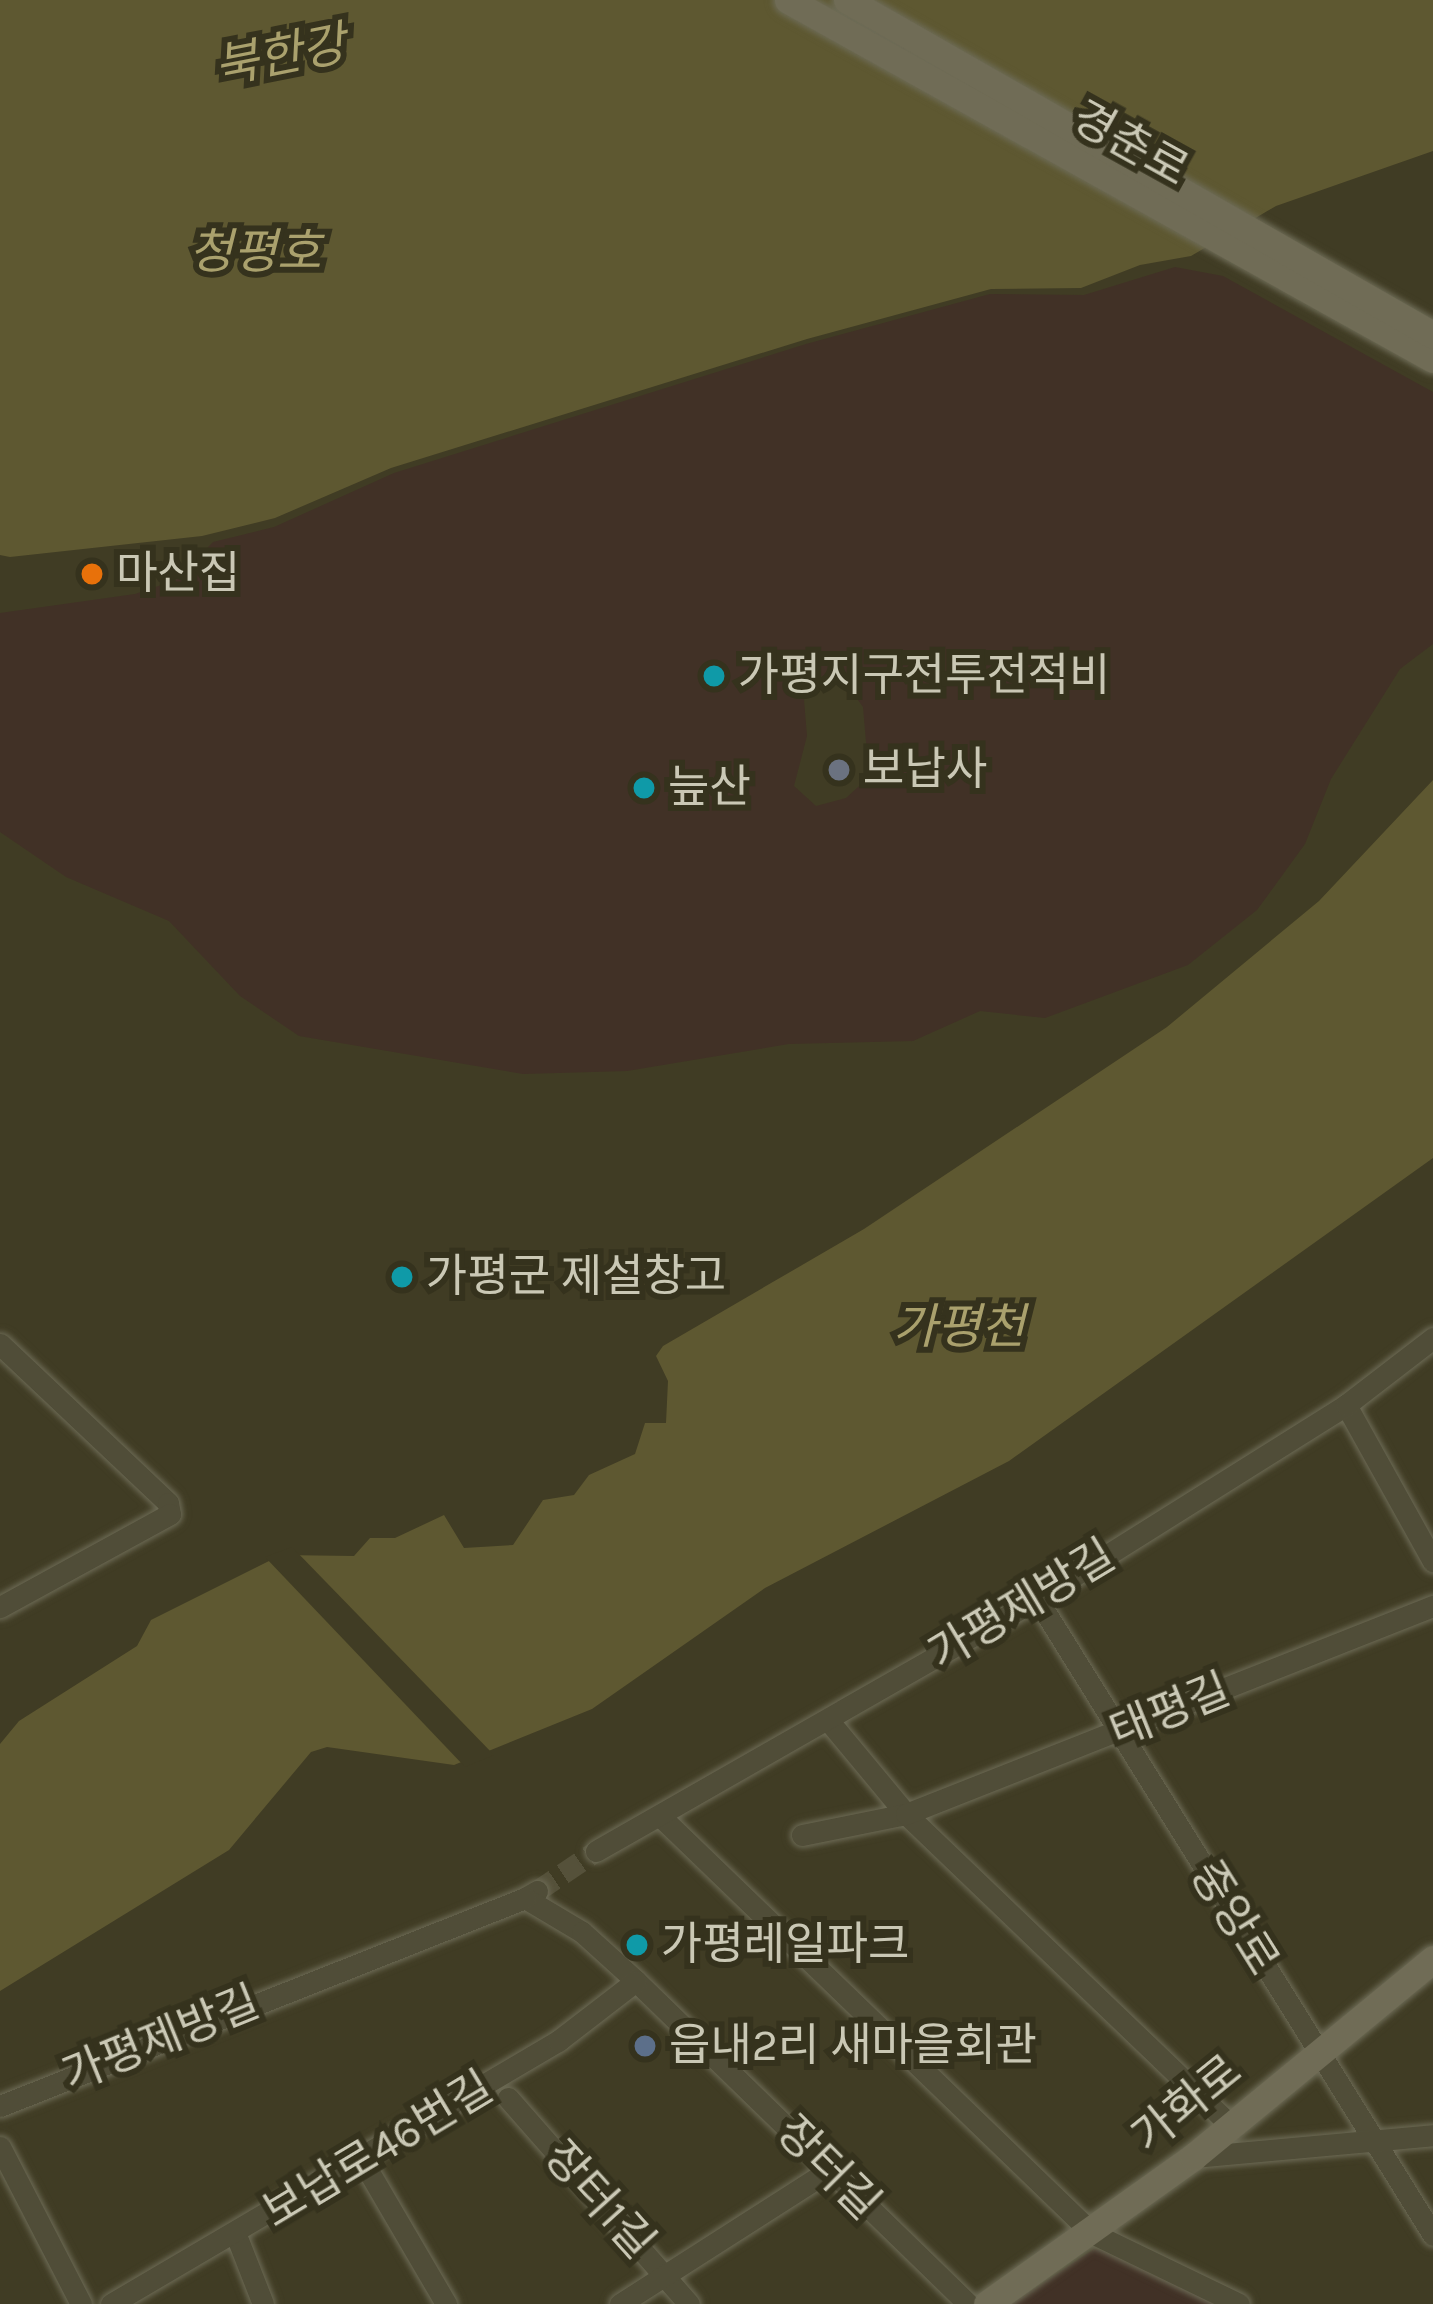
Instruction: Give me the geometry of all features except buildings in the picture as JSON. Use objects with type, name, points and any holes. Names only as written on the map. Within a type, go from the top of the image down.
[{"type":"main road","name":"경춘로","points":[[788,0],[1301,273],[1433,334]]},
{"type":"main road","name":"경춘로","points":[[847,0],[1301,273],[1433,359]]},
{"type":"main road","name":"가화로","points":[[987,2304],[1192,2157],[1433,1959]]},
{"type":"street","name":"가평제방길","points":[[596,1851],[1037,1600],[1346,1405],[1433,1338]]},
{"type":"street","points":[[0,1344],[168,1503],[167,1517],[141,1536],[0,1607]]},
{"type":"street","points":[[1346,1405],[1433,1561]]},
{"type":"street","name":"중앙로","points":[[1037,1600],[1433,2235]]},
{"type":"street","name":"태평길","points":[[802,1835],[906,1814],[1433,1606]]},
{"type":"street","points":[[828,1720],[906,1814],[1228,2124]]},
{"type":"street","points":[[660,1816],[1092,2233],[1239,2304]]},
{"type":"street","name":"가평제방길","points":[[0,2106],[531,1894],[636,1981]]},
{"type":"street","name":"보납로46번길","points":[[111,2304],[236,2235],[558,2041],[636,1981]]},
{"type":"street","name":"장터길","points":[[636,1981],[968,2304]]},
{"type":"street","name":"장터1길","points":[[508,2098],[689,2304]]},
{"type":"street","points":[[1192,2157],[1433,2135]]},
{"type":"street","points":[[0,2147],[81,2304]]},
{"type":"street","points":[[362,2160],[446,2304]]},
{"type":"street","points":[[620,2304],[832,2168]]},
{"type":"street","points":[[236,2235],[263,2304]]},
{"type":"shaded area","points":[[1175,267],[1223,276],[1433,392],[1433,644],[1400,669],[1331,779],[1305,844],[1257,910],[1188,965],[1045,1018],[980,1011],[913,1041],[789,1044],[627,1071],[523,1074],[299,1036],[240,996],[169,921],[66,877],[0,832],[0,613],[135,594],[176,580],[213,542],[274,527],[394,473],[806,344],[990,294],[1084,295]],"holes":[[[839,674],[863,707],[869,777],[846,798],[816,806],[794,786],[807,736],[804,700],[819,677]]]},
{"type":"shaded area","points":[[1094,2249],[1101,2250],[1216,2304],[1011,2304]]},
{"type":"water","name":"청평호","points":[[0,0],[1433,0],[1433,151],[1276,206],[1191,256],[1140,265],[1081,288],[991,289],[807,339],[391,468],[275,518],[202,536],[10,557],[0,555]]},
{"type":"water","name":"가평천","points":[[1433,780],[1433,1158],[1009,1461],[765,1588],[592,1709],[454,1765],[327,1747],[311,1752],[229,1850],[0,1991],[0,1744],[19,1721],[137,1646],[151,1620],[281,1555],[354,1556],[370,1538],[395,1538],[444,1515],[464,1548],[513,1545],[543,1500],[574,1495],[589,1475],[635,1454],[645,1423],[666,1423],[668,1381],[656,1356],[663,1346],[864,1229],[1167,1027],[1319,901]]},
{"type":"pier","points":[[292,1547],[494,1755],[465,1767],[265,1557]]},
{"type":"tunnel","points":[[537,1891],[596,1851]]},
{"type":"place","name":"마산집","points":[[92,574]]},
{"type":"place","name":"가평지구전투전적비","points":[[714,676]]},
{"type":"place","name":"보납사","points":[[839,770]]},
{"type":"place","name":"늪산","points":[[644,788]]},
{"type":"place","name":"가평군 제설창고","points":[[402,1277]]},
{"type":"place","name":"가평레일파크","points":[[637,1945]]},
{"type":"place","name":"읍내2리 새마을회관","points":[[645,2046]]},
{"type":"water label","name":"북한강","points":[[280,56]]}]
